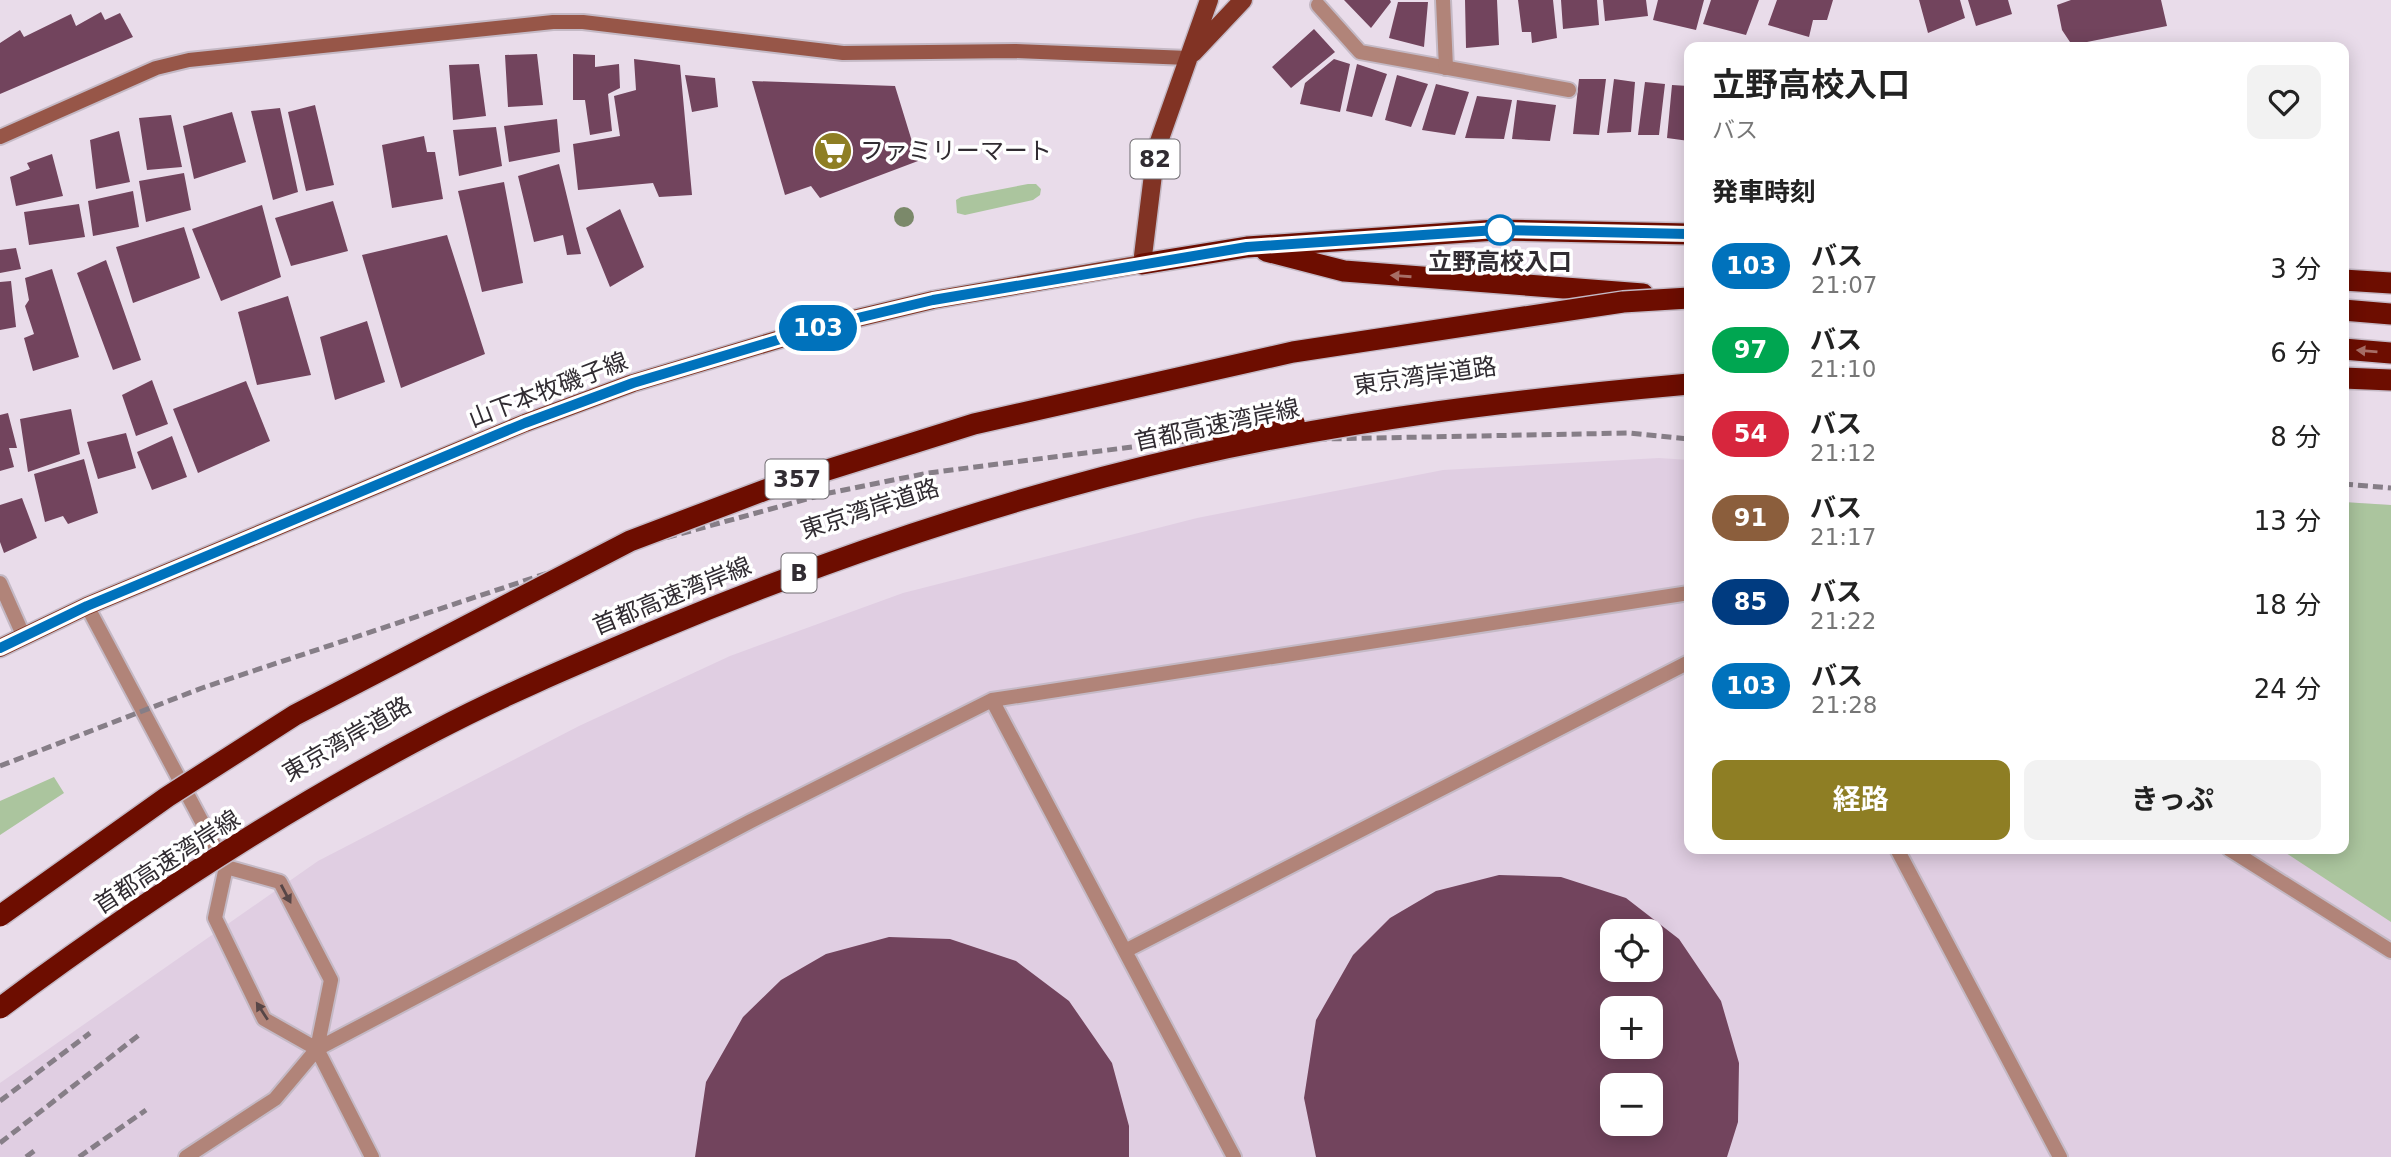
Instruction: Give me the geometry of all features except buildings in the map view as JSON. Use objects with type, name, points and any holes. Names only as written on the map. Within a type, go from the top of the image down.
[{"type":"highway","name":"東京湾岸道路","points":[[1142,264],[1247,247],[1496,230],[1684,234]]},
{"type":"highway","name":"東京湾岸道路","points":[[1247,247],[1344,271],[1684,298]]},
{"type":"highway","points":[[2349,281],[2391,283]]},
{"type":"highway","points":[[0,902],[157,789],[278,713],[627,536],[766,482],[981,413],[1121,378],[1352,329],[1610,296],[1684,290]]},
{"type":"highway","points":[[2349,293],[2391,295]]},
{"type":"highway","name":"東京湾岸道路","points":[[0,916],[167,797],[295,715],[630,541],[773,487],[974,424],[1293,352],[1623,302],[1684,298]]},
{"type":"highway","points":[[2349,310],[2391,314]]},
{"type":"highway","points":[[2349,350],[2391,354]]},
{"type":"highway","name":"東京湾岸道路","points":[[0,995],[75,939],[318,785],[433,720],[585,646],[789,562],[1082,469],[1257,427],[1478,393],[1684,373]]},
{"type":"highway","points":[[2349,377],[2391,380]]},
{"type":"highway","name":"首都高速湾岸線","points":[[0,1008],[68,957],[275,823],[433,732],[568,667],[727,601],[858,551],[1083,482],[1193,455],[1385,419],[1532,398],[1684,384]]},
{"type":"highway","points":[[2349,388],[2391,390]]},
{"type":"main road","name":"82","points":[[1142,264],[1156,150],[1209,0]]},
{"type":"main road","name":"82","points":[[1188,58],[1243,0]]},
{"type":"main road","name":"山下本牧磯子線","points":[[0,648],[87,606],[525,423],[633,383],[824,326],[933,300],[1142,264]]},
{"type":"street","points":[[1443,0],[1446,68]]},
{"type":"street","points":[[1318,5],[1360,52],[1569,90]]},
{"type":"street","points":[[0,136],[156,68],[188,60],[553,22],[843,53],[1015,51],[1188,58]]},
{"type":"street","points":[[0,583],[24,637]]},
{"type":"street","points":[[186,1157],[275,1099],[317,1049],[751,821],[992,700],[1684,594]]},
{"type":"street","points":[[87,606],[226,867],[215,918],[264,1019],[317,1049],[372,1157]]},
{"type":"street","points":[[1125,951],[1684,665]]},
{"type":"street","points":[[992,700],[1234,1157]]},
{"type":"street","points":[[1900,854],[2060,1157]]},
{"type":"street","points":[[2237,854],[2391,951]]},
{"type":"street","points":[[226,867],[280,882],[331,980],[317,1049]]},
{"type":"shaded area","points":[[1659,458],[1684,460],[1684,854],[2349,854],[2349,502],[2391,505],[2391,1157],[0,1157],[0,1083],[318,861],[579,726],[730,656],[903,593],[1197,518],[1443,470]]},
{"type":"green space","points":[[1036,184],[1041,189],[1040,195],[1033,200],[965,215],[957,213],[956,200],[961,197]]},
{"type":"green space","points":[[2349,502],[2391,505],[2391,922],[2288,854],[2349,854]]},
{"type":"green space","points":[[54,777],[64,793],[0,835],[0,801]]},
{"type":"railway","points":[[0,766],[202,688],[596,557],[829,493],[928,473],[1171,442],[1629,433],[1684,438]]},
{"type":"railway","points":[[2349,484],[2391,488]]},
{"type":"railway","points":[[0,1101],[90,1033]]},
{"type":"railway","points":[[0,1143],[139,1035]]},
{"type":"railway","points":[[79,1157],[146,1110]]},
{"type":"railway","points":[[26,1157],[34,1151]]},
{"type":"bus line","name":"103","points":[[0,648],[87,606],[525,423],[633,383],[824,326],[933,300],[1247,247],[1496,230],[1684,234]]},
{"type":"place","name":"ファミリーマート","points":[[833,151]]},
{"type":"place","name":"立野高校入口","points":[[1500,230]]}]
